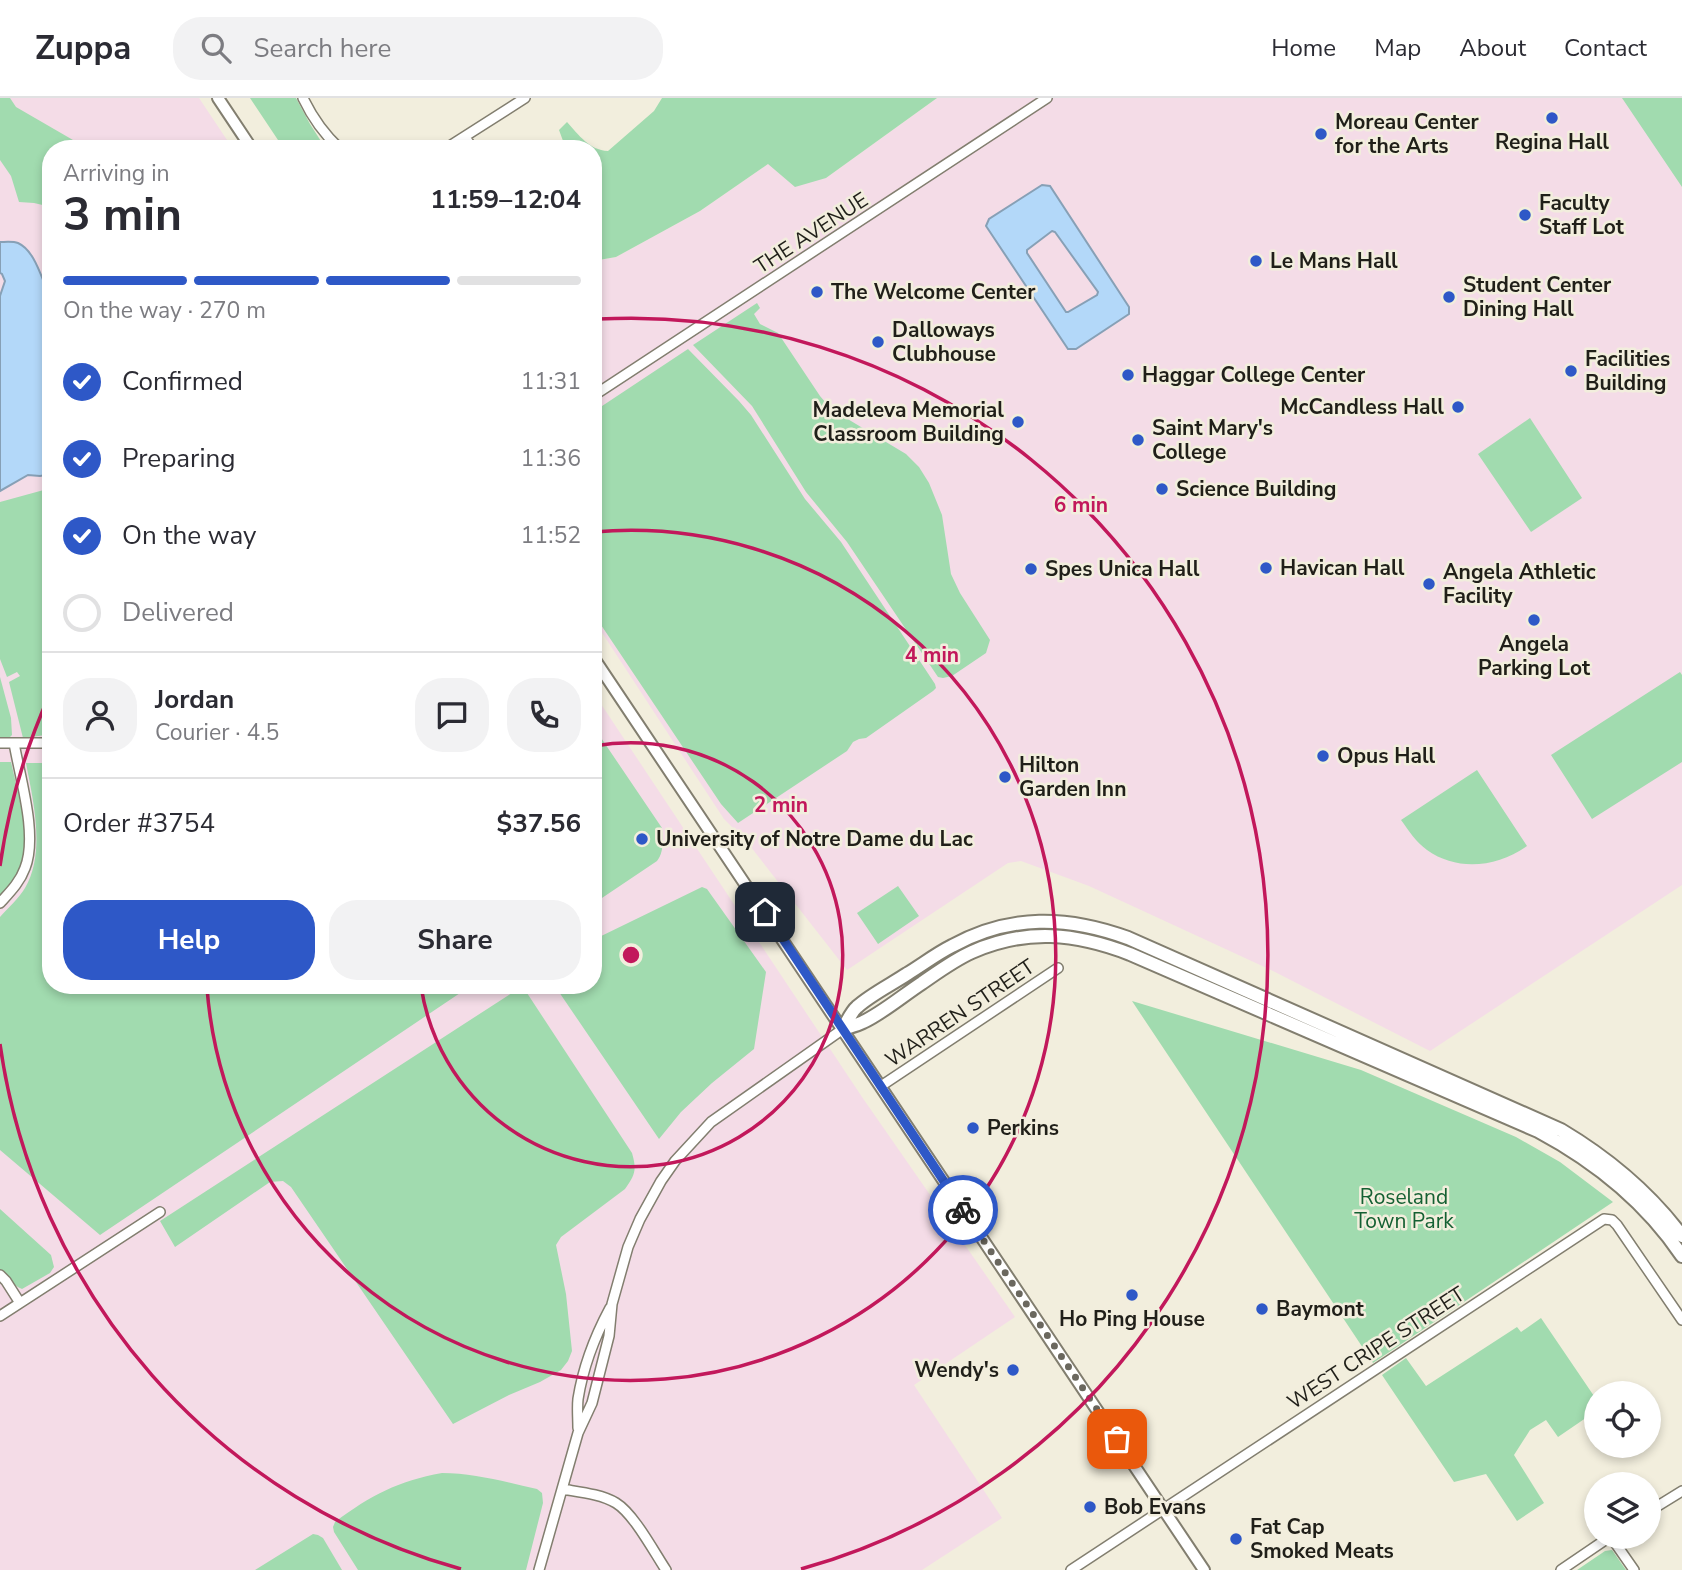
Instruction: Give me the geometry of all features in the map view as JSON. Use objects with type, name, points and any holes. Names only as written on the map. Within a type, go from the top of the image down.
[{"type":"highway","points":[[843,1029],[856,1007],[936,955],[970,937],[991,929],[1033,922],[1054,921],[1090,926],[1128,938],[1561,1130],[1632,1180],[1682,1236]]},
{"type":"highway","points":[[843,1029],[865,1021],[948,965],[988,946],[1031,936],[1090,940],[1130,954],[1538,1131],[1606,1174],[1631,1195],[1664,1231],[1682,1256]]},
{"type":"main road","points":[[218,98],[246,140]]},
{"type":"main road","points":[[602,670],[1204,1570]]},
{"type":"street","points":[[303,98],[331,140]]},
{"type":"street","name":"THE AVENUE","points":[[602,390],[1047,98]]},
{"type":"street","points":[[460,140],[520,99]]},
{"type":"street","points":[[0,743],[42,743]]},
{"type":"street","points":[[0,903],[17,883],[29,858],[27,806],[14,743]]},
{"type":"street","name":"WARREN STREET","points":[[881,1086],[1058,968]]},
{"type":"street","points":[[539,1570],[578,1433],[592,1403],[599,1378],[609,1336],[612,1304],[628,1247],[661,1181],[675,1161],[711,1122],[843,1029]]},
{"type":"street","points":[[0,1316],[160,1212]]},
{"type":"street","name":"WEST CRIPE STREET","points":[[1070,1570],[1598,1222],[1608,1219],[1617,1225],[1682,1320]]},
{"type":"street","points":[[0,1275],[20,1303]]},
{"type":"street","points":[[578,1433],[578,1401],[584,1373],[597,1333],[612,1304]]},
{"type":"street","points":[[562,1489],[616,1503],[633,1520],[666,1570]]},
{"type":"street","points":[[1661,1505],[1682,1491]]},
{"type":"street","points":[[1561,1570],[1593,1549]]},
{"type":"street","points":[[1619,1549],[1634,1570]]},
{"type":"shaded area","name":"University of Notre Dame du Lac","points":[[0,98],[199,98],[227,140],[42,140],[42,994],[602,994],[602,706],[862,1097],[1015,1317],[914,1385],[1002,1518],[922,1570],[0,1570]]},
{"type":"shaded area","name":"Saint Mary's College","points":[[937,98],[1682,98],[1682,885],[1430,1051],[1271,970],[1089,886],[1021,861],[1008,863],[847,970],[747,842],[724,819],[602,633],[602,259],[616,257],[700,211],[768,164],[826,178]]},
{"type":"green space","points":[[0,98],[10,98],[16,107],[73,140],[42,140],[42,205],[19,202],[11,176],[0,160]]},
{"type":"green space","points":[[250,98],[296,98],[320,140],[278,140]]},
{"type":"green space","points":[[662,98],[937,98],[826,178],[795,187],[768,164],[700,211],[616,257],[602,259],[602,150],[608,151],[654,111]]},
{"type":"green space","points":[[1622,98],[1682,98],[1682,187]]},
{"type":"green space","points":[[567,122],[584,140],[563,140],[559,130]]},
{"type":"green space","points":[[757,303],[760,308],[754,314],[760,324],[778,333],[831,409],[906,454],[919,467],[929,483],[942,515],[951,574],[990,640],[986,653],[952,676],[938,677],[847,542],[806,492],[752,406],[693,345]]},
{"type":"green space","points":[[688,349],[751,415],[805,499],[841,542],[935,684],[933,691],[866,738],[853,742],[847,751],[738,823],[721,804],[602,626],[602,406]]},
{"type":"green space","points":[[1530,418],[1582,498],[1531,532],[1478,454]]},
{"type":"green space","points":[[42,490],[42,736],[23,738],[9,682],[20,676],[17,672],[7,677],[0,659],[0,502]]},
{"type":"green space","points":[[1680,672],[1682,762],[1592,819],[1551,755]]},
{"type":"green space","points":[[0,677],[11,718],[12,735],[8,739],[0,739]]},
{"type":"green space","points":[[602,739],[662,828],[663,841],[657,861],[602,898]]},
{"type":"green space","points":[[0,762],[11,762],[25,838],[21,867],[0,895]]},
{"type":"green space","points":[[26,763],[42,763],[42,994],[459,994],[100,1235],[0,1150],[0,917],[25,888],[31,874],[36,843],[34,810]]},
{"type":"green space","points":[[1477,770],[1527,846],[1503,859],[1490,862],[1451,862],[1423,847],[1401,820]]},
{"type":"green space","points":[[898,886],[919,916],[878,944],[857,913]]},
{"type":"green space","points":[[702,887],[707,889],[766,972],[754,1049],[681,1112],[659,1139],[560,994],[602,994],[602,936]]},
{"type":"green space","points":[[510,994],[528,994],[632,1153],[634,1164],[634,1172],[625,1189],[561,1237],[556,1245],[566,1294],[572,1351],[568,1361],[561,1370],[540,1382],[453,1424],[291,1187],[283,1181],[270,1182],[175,1247],[160,1221]]},
{"type":"green space","name":"Roseland Town Park","points":[[1132,1001],[1361,1070],[1516,1137],[1560,1162],[1613,1202],[1373,1363]]},
{"type":"green space","points":[[0,1209],[51,1255],[54,1267],[50,1273],[22,1289],[0,1270]]},
{"type":"green space","points":[[1541,1318],[1584,1381],[1584,1419],[1558,1437],[1546,1420],[1530,1430],[1514,1455],[1544,1503],[1517,1521],[1486,1474],[1454,1482],[1382,1375],[1406,1358],[1426,1386],[1517,1327],[1521,1332]]},
{"type":"green space","points":[[442,1473],[490,1478],[537,1489],[542,1493],[543,1503],[526,1570],[358,1570],[334,1532],[335,1522],[386,1490]]},
{"type":"green space","points":[[313,1534],[323,1538],[342,1570],[255,1570]]},
{"type":"green space","points":[[1612,1550],[1626,1570],[1577,1570],[1605,1551]]},
{"type":"water","points":[[1042,185],[1050,186],[1129,307],[1129,314],[1076,349],[1068,349],[986,226],[989,219]],"holes":[[[1052,231],[1098,292],[1068,312],[1027,253],[1027,250]]]},
{"type":"water","points":[[0,242],[11,242],[24,247],[42,277],[42,476],[28,475],[0,491],[0,296],[5,281],[0,273]]},
{"type":"way so far","points":[[963,1210],[1117,1439]]},
{"type":"place","name":"Regina Hall","points":[[1552,118]]},
{"type":"place","name":"Moreau Center for the Arts","points":[[1321,134]]},
{"type":"place","name":"Faculty Staff Lot","points":[[1525,215]]},
{"type":"place","name":"Le Mans Hall","points":[[1256,261]]},
{"type":"place","name":"The Welcome Center","points":[[817,292]]},
{"type":"place","name":"Student Center Dining Hall","points":[[1449,297]]},
{"type":"place","name":"Dalloways Clubhouse","points":[[878,342]]},
{"type":"place","name":"Facilities Building","points":[[1571,371]]},
{"type":"place","name":"Haggar College Center","points":[[1128,375]]},
{"type":"place","name":"McCandless Hall","points":[[1458,407]]},
{"type":"place","name":"Madeleva Memorial Classroom Building","points":[[1018,422]]},
{"type":"place","name":"Saint Mary's College","points":[[1138,440]]},
{"type":"place","name":"Science Building","points":[[1162,489]]},
{"type":"place","name":"Havican Hall","points":[[1266,568]]},
{"type":"place","name":"Spes Unica Hall","points":[[1031,569]]},
{"type":"place","name":"Angela Athletic Facility","points":[[1429,584]]},
{"type":"place","name":"Angela Parking Lot","points":[[1534,620]]},
{"type":"place","name":"Opus Hall","points":[[1323,756]]},
{"type":"place","name":"Hilton Garden Inn","points":[[1005,777]]},
{"type":"place","name":"University of Notre Dame du Lac","points":[[642,839]]},
{"type":"place","name":"Perkins","points":[[973,1128]]},
{"type":"place","name":"Ho Ping House","points":[[1132,1295]]},
{"type":"place","name":"Baymont","points":[[1262,1309]]},
{"type":"place","name":"Wendy's","points":[[1013,1370]]},
{"type":"place","name":"Bob Evans","points":[[1090,1507]]},
{"type":"place","name":"Fat Cap Smoked Meats","points":[[1236,1539]]},
{"type":"route","points":[[765,912],[963,1210]]}]
